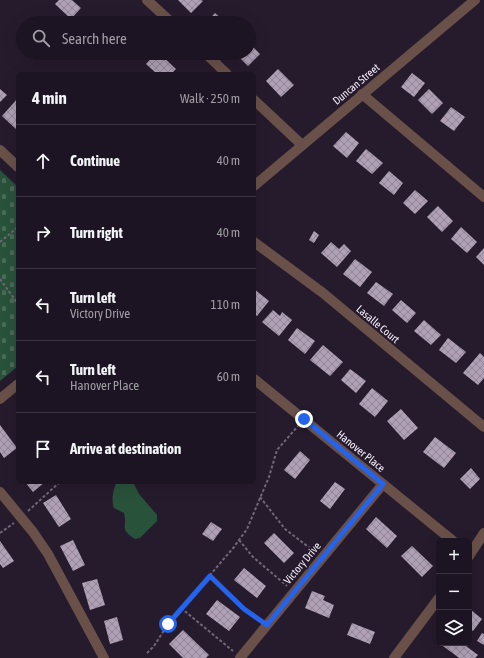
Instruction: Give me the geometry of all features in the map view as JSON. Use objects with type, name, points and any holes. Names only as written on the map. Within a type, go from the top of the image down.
[{"type":"street","points":[[147,0],[164,16]]},
{"type":"street","name":"Duncan Street","points":[[256,184],[475,0]]},
{"type":"street","points":[[212,60],[225,72]]},
{"type":"street","points":[[362,94],[484,197]]},
{"type":"street","points":[[256,102],[302,145]]},
{"type":"street","points":[[0,150],[16,165]]},
{"type":"street","name":"Lasalle Court","points":[[256,243],[323,293],[484,427]]},
{"type":"street","name":"Hanover Place","points":[[256,381],[449,538]]},
{"type":"street","points":[[0,399],[16,386]]},
{"type":"street","name":"Victory Drive","points":[[240,658],[383,484]]},
{"type":"street","points":[[0,492],[22,517],[48,554],[104,658]]},
{"type":"street","points":[[472,551],[484,533]]},
{"type":"street","points":[[394,658],[436,602]]},
{"type":"path","points":[[0,242],[16,229]]},
{"type":"path","points":[[0,279],[16,301]]},
{"type":"path","points":[[147,653],[247,529],[269,477],[277,450],[304,419]]},
{"type":"path","points":[[0,532],[22,517],[58,484]]},
{"type":"path","points":[[260,497],[285,529],[322,558]]},
{"type":"path","points":[[239,540],[253,557],[294,592]]},
{"type":"path","points":[[210,576],[244,609],[267,625]]},
{"type":"path","points":[[182,608],[240,658]]},
{"type":"green space","points":[[0,170],[16,185],[16,368],[0,381]]},
{"type":"green space","points":[[116,484],[134,484],[139,494],[157,515],[157,521],[140,538],[135,539],[125,530],[124,513],[114,508],[114,488]]},
{"type":"building","points":[[59,0],[72,0],[81,8],[74,16],[68,16],[55,4]]},
{"type":"building","points":[[178,0],[201,0],[203,1],[191,13]]},
{"type":"building","points":[[256,50],[260,54],[256,58]]},
{"type":"building","points":[[150,60],[166,60],[176,69],[173,72],[155,72],[146,64]]},
{"type":"building","points":[[242,60],[254,60],[248,66]]},
{"type":"building","points":[[278,69],[294,85],[281,97],[266,81]]},
{"type":"building","points":[[412,73],[425,83],[414,97],[401,87]]},
{"type":"building","points":[[0,89],[7,95],[0,102]]},
{"type":"building","points":[[429,89],[443,103],[432,114],[418,100]]},
{"type":"building","points":[[16,100],[16,129],[2,116]]},
{"type":"building","points":[[451,107],[465,117],[454,131],[440,121]]},
{"type":"building","points":[[346,132],[359,143],[347,158],[333,146]]},
{"type":"building","points":[[366,149],[383,163],[372,174],[356,161]]},
{"type":"building","points":[[389,171],[403,183],[394,195],[379,183]]},
{"type":"building","points":[[415,190],[428,201],[415,214],[403,203]]},
{"type":"building","points":[[438,206],[453,221],[442,232],[427,217]]},
{"type":"building","points":[[461,227],[477,242],[467,253],[451,239]]},
{"type":"building","points":[[314,231],[319,235],[314,243],[309,240]]},
{"type":"building","points":[[331,242],[339,249],[344,244],[351,251],[337,267],[321,253]]},
{"type":"building","points":[[484,248],[484,265],[476,257]]},
{"type":"building","points":[[355,259],[372,272],[360,287],[343,274]]},
{"type":"building","points":[[376,282],[393,294],[384,306],[367,293]]},
{"type":"building","points":[[256,291],[269,301],[256,315]]},
{"type":"building","points":[[401,300],[416,313],[407,323],[392,310]]},
{"type":"building","points":[[273,310],[280,316],[282,312],[292,320],[279,336],[262,322]]},
{"type":"building","points":[[424,320],[441,335],[431,345],[414,331]]},
{"type":"building","points":[[297,328],[315,341],[305,354],[288,340]]},
{"type":"building","points":[[448,338],[466,352],[456,363],[439,350]]},
{"type":"building","points":[[323,345],[343,362],[330,376],[310,360]]},
{"type":"building","points":[[480,353],[484,357],[484,378],[478,385],[463,373]]},
{"type":"building","points":[[350,369],[366,381],[356,393],[341,380]]},
{"type":"building","points":[[372,388],[388,401],[375,417],[359,404]]},
{"type":"building","points":[[401,409],[418,428],[404,440],[387,421]]},
{"type":"building","points":[[0,425],[16,449],[4,458],[0,452]]},
{"type":"building","points":[[435,437],[456,453],[444,468],[423,452]]},
{"type":"building","points":[[300,451],[310,460],[295,479],[284,470]]},
{"type":"building","points":[[471,468],[480,479],[470,489],[460,479]]},
{"type":"building","points":[[335,482],[345,489],[330,509],[320,501]]},
{"type":"building","points":[[27,484],[43,484],[33,492]]},
{"type":"building","points":[[56,495],[71,519],[59,527],[43,503]]},
{"type":"building","points":[[376,517],[397,536],[387,548],[366,529]]},
{"type":"building","points":[[211,522],[222,529],[213,541],[202,534]]},
{"type":"building","points":[[274,533],[294,553],[284,563],[264,543]]},
{"type":"building","points":[[73,540],[85,565],[73,571],[60,546]]},
{"type":"building","points":[[0,541],[14,561],[3,568],[0,564]]},
{"type":"building","points":[[412,546],[433,566],[422,577],[401,556]]},
{"type":"building","points":[[244,568],[266,586],[257,598],[234,580]]},
{"type":"building","points":[[97,579],[105,605],[90,610],[82,583]]},
{"type":"building","points":[[312,591],[325,596],[323,600],[334,605],[329,618],[305,608]]},
{"type":"building","points":[[217,600],[240,617],[229,631],[206,614]]},
{"type":"building","points":[[472,611],[482,619],[473,631],[472,630]]},
{"type":"building","points":[[117,617],[123,640],[110,644],[104,621]]},
{"type":"building","points":[[352,623],[375,632],[370,644],[347,635]]},
{"type":"building","points":[[183,630],[209,655],[206,658],[183,658],[169,644]]},
{"type":"building","points":[[482,633],[484,634],[484,645],[477,641]]},
{"type":"building","points":[[443,646],[466,646],[478,655],[475,658],[459,658]]},
{"type":"route","points":[[168,624],[210,576],[244,609],[267,625],[383,484],[304,419]]}]
